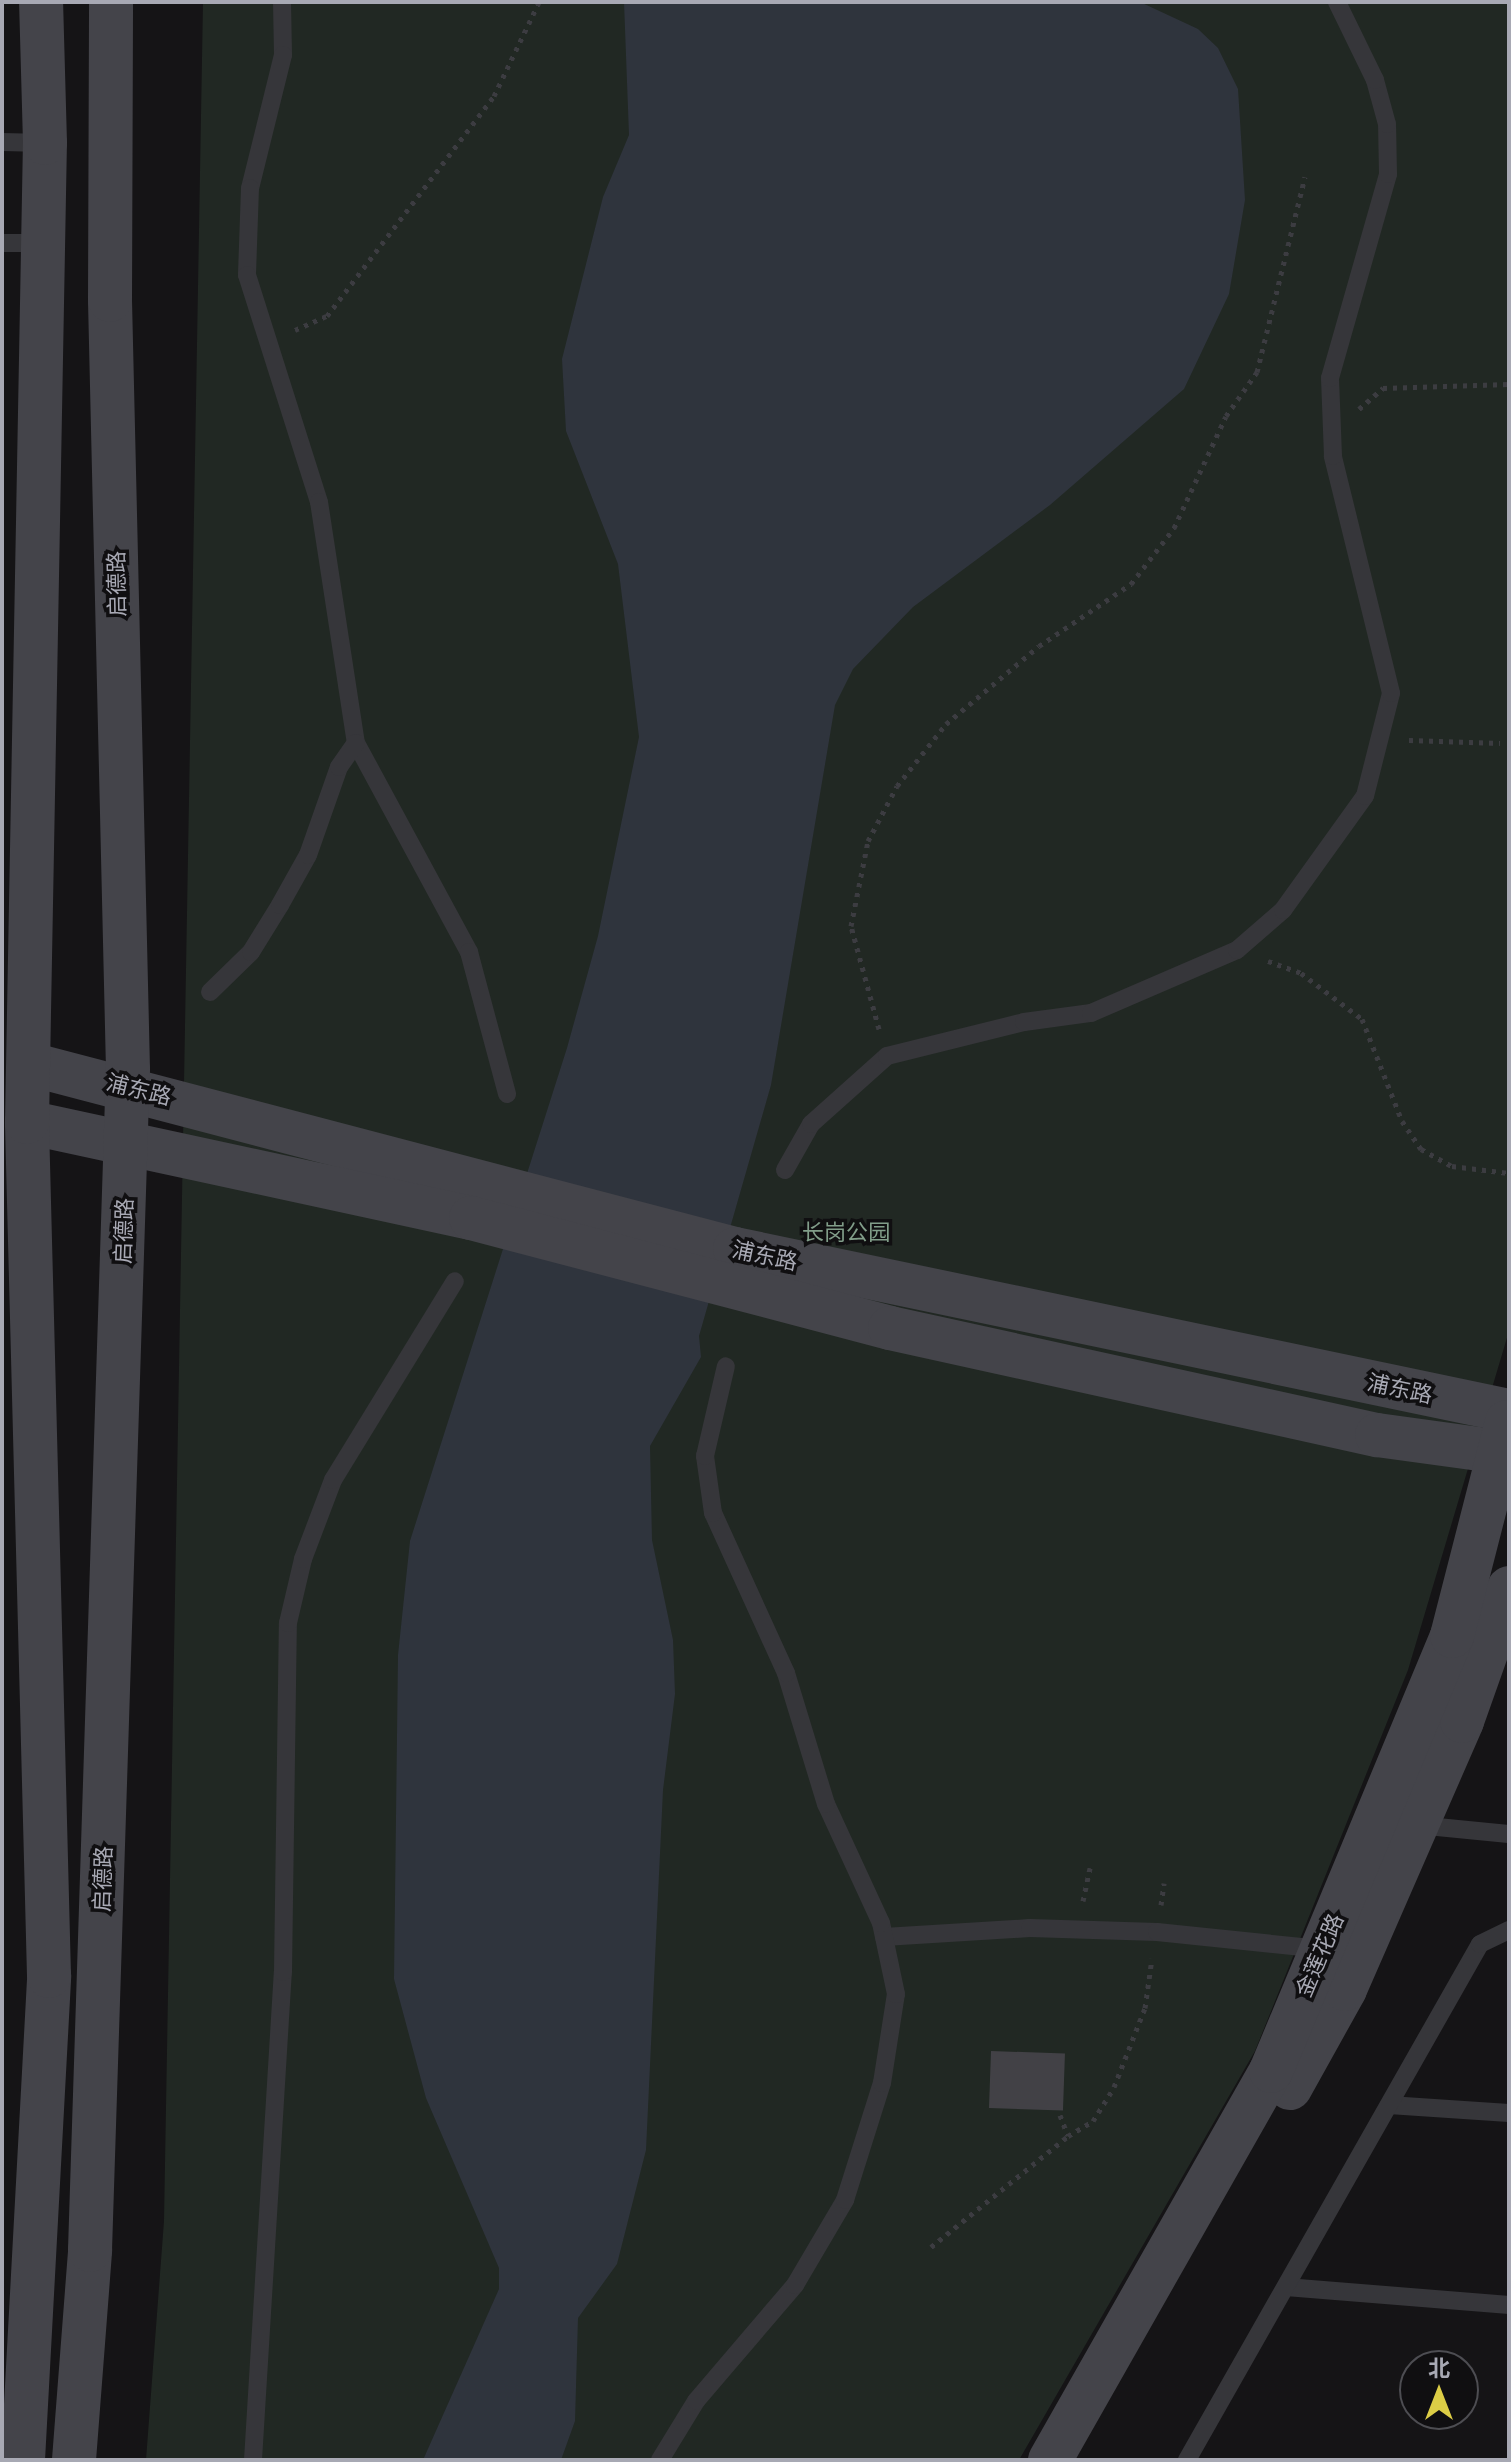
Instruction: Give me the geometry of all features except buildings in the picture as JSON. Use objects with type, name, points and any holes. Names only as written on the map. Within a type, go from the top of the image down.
[{"type":"street","points":[[23,2460],[49,1976],[14,1122],[21,243],[45,143],[41,2]]},
{"type":"street","name":"启德路","points":[[74,2460],[90,2250],[127,1085],[110,300],[111,2]]},
{"type":"street","name":"浦东路","points":[[16,1064],[127,1085],[735,1249],[1507,1433]]},
{"type":"street","name":"浦东路","points":[[14,1122],[471,1218],[890,1328],[1377,1435],[1507,1433]]},
{"type":"street","name":"金莲花路","points":[[1050,2460],[1271,2071],[1452,1636],[1507,1433]]},
{"type":"street","name":"金莲花路","points":[[1082,2460],[1345,1989],[1417,1825],[1509,1588]]},
{"type":"lane","points":[[282,2],[283,55],[250,188],[247,275],[319,502],[356,743],[469,952],[507,1094]]},
{"type":"lane","points":[[785,1170],[811,1124],[887,1056],[1024,1022],[1091,1013],[1237,950],[1283,910],[1365,796],[1384,741],[1391,693],[1331,439],[1330,378],[1388,174],[1387,124],[1375,80],[1337,2]]},
{"type":"lane","points":[[2,142],[45,143]]},
{"type":"lane","points":[[210,992],[251,952],[280,905],[356,743]]},
{"type":"lane","points":[[253,2460],[283,1972],[288,1623],[303,1559],[333,1480],[455,1281]]},
{"type":"lane","points":[[660,2460],[696,2401],[795,2285],[845,2200],[882,2083],[894,2009],[884,1937],[826,1804],[786,1673],[713,1513],[705,1456],[726,1366]]},
{"type":"lane","points":[[1417,1825],[1509,1834]]},
{"type":"lane","points":[[884,1937],[1030,1928],[1157,1932],[1321,1949]]},
{"type":"lane","points":[[1187,2460],[1480,1944],[1509,1930]]},
{"type":"lane","points":[[1389,2105],[1509,2113]]},
{"type":"lane","points":[[1286,2287],[1509,2305]]},
{"type":"path","points":[[269,343],[327,316],[494,96],[539,2]]},
{"type":"path","points":[[887,1056],[851,926],[868,841],[897,786],[946,724],[1039,646],[1131,584],[1174,528],[1226,416],[1257,372],[1305,177]]},
{"type":"path","points":[[1331,439],[1383,388],[1509,384]]},
{"type":"path","points":[[1384,741],[1500,743]]},
{"type":"path","points":[[1237,950],[1301,973],[1362,1019],[1402,1121],[1421,1149],[1452,1166],[1509,1173]]},
{"type":"path","points":[[931,2247],[1068,2136],[1093,2121],[1130,2054],[1157,1932]]},
{"type":"path","points":[[1060,2115],[1068,2136]]},
{"type":"green space","name":"长岗公园","points":[[203,2],[1509,2],[1509,1331],[1408,1670],[1255,2051],[1019,2460],[146,2460],[164,2221]]},
{"type":"shaded area","points":[[624,2],[1140,2],[1198,29],[1218,48],[1238,89],[1245,200],[1229,294],[1184,389],[1050,505],[913,607],[853,669],[835,705],[771,1085],[699,1336],[701,1357],[650,1446],[652,1540],[673,1640],[675,1694],[663,1790],[646,2150],[617,2264],[578,2318],[575,2421],[561,2460],[423,2460],[499,2289],[499,2268],[426,2098],[394,1979],[398,1655],[410,1541],[567,1048],[598,936],[639,737],[618,564],[566,431],[562,359],[603,197],[629,135]]}]
